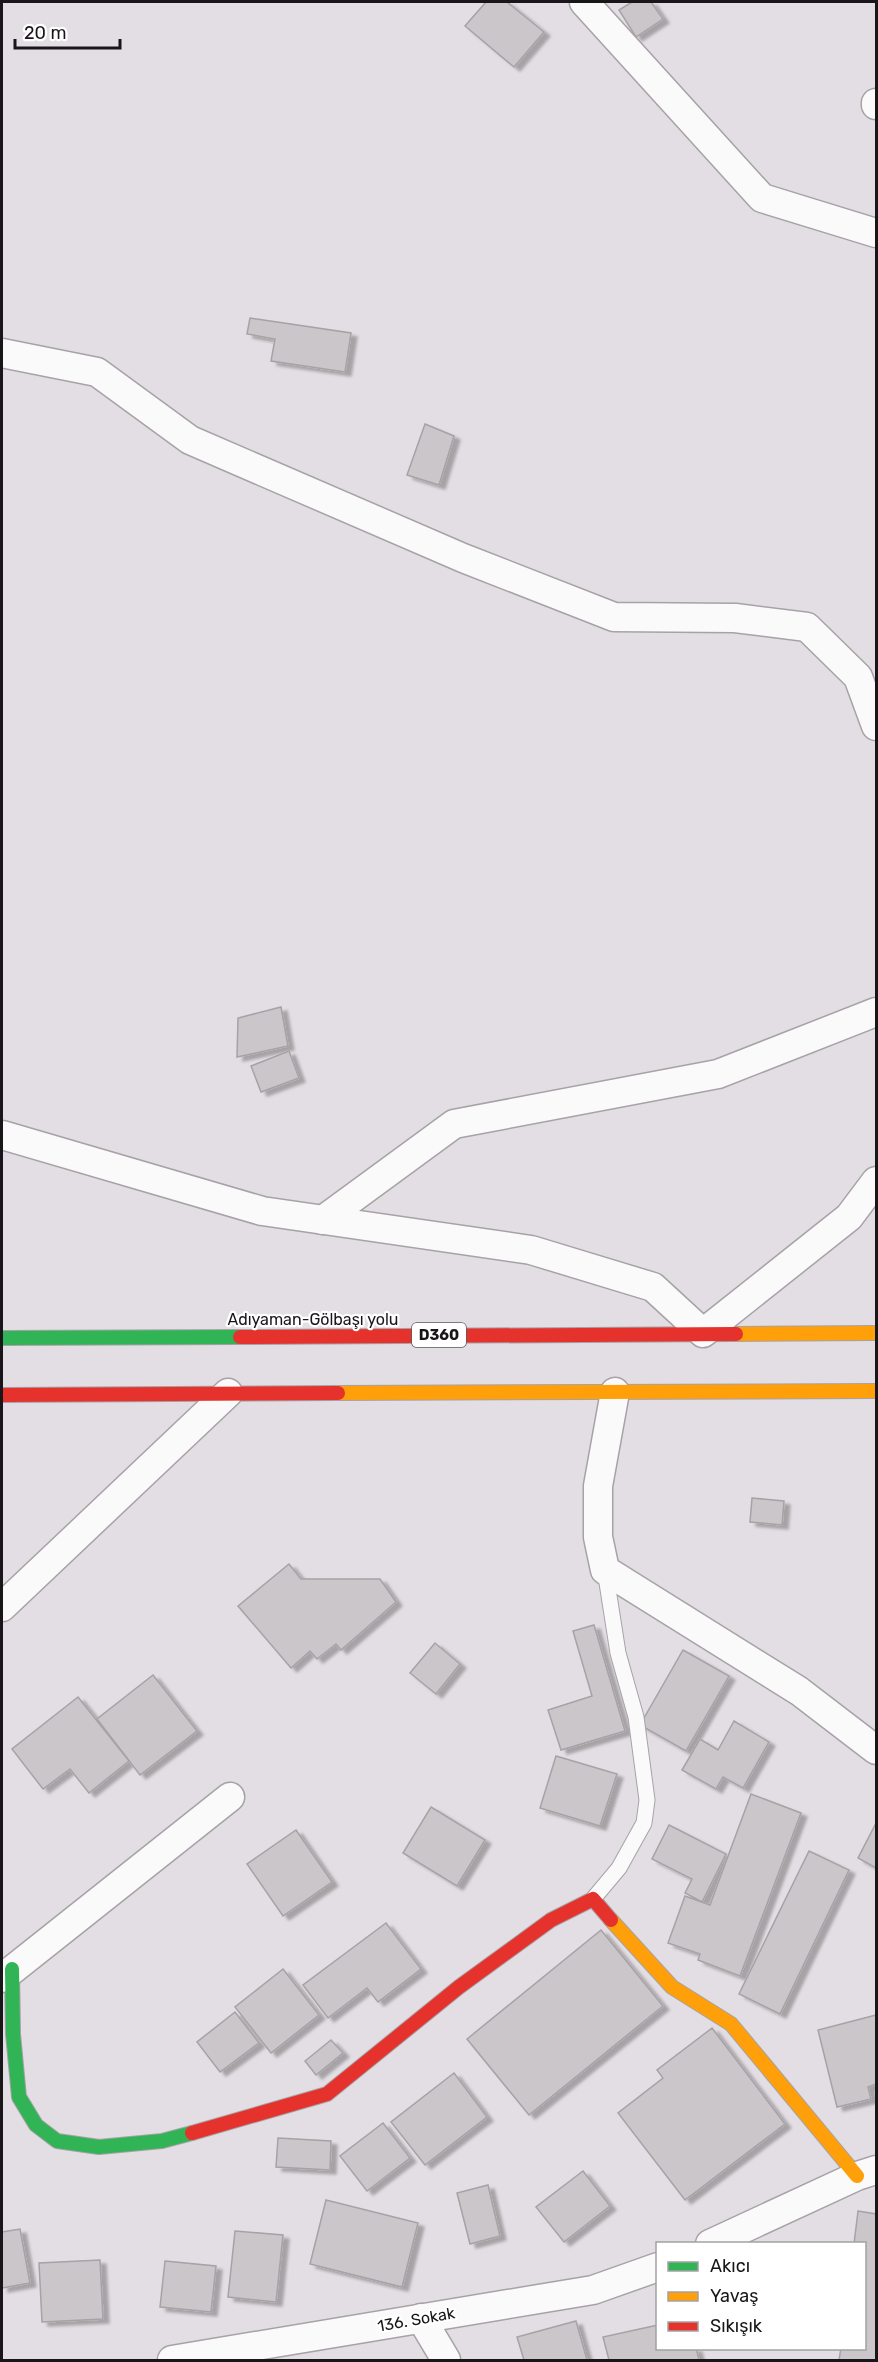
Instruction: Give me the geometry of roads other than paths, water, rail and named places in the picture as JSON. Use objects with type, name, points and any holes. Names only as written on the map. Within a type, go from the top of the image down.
[{"type":"main road","name":"Adıyaman-Gölbaşı yolu","points":[[2,1338],[876,1333]]},
{"type":"main road","points":[[2,1395],[876,1391]]},
{"type":"main road","points":[[7,1974],[20,2097],[36,2125],[57,2140],[99,2147],[162,2141],[327,2094],[459,1987],[551,1920],[593,1899],[672,1987],[731,2024],[867,2173]]},
{"type":"street","points":[[584,2],[762,198],[876,233]]},
{"type":"street","points":[[2,353],[97,372],[190,440],[463,558],[614,617],[735,618],[807,627],[858,677],[876,726]]},
{"type":"street","points":[[323,1220],[454,1124],[718,1074],[876,1012]]},
{"type":"street","points":[[2,1135],[262,1211],[531,1250],[653,1287],[703,1333],[849,1216],[876,1181]]},
{"type":"street","points":[[615,1392],[598,1486],[598,1537],[605,1570],[799,1691],[876,1750]]},
{"type":"street","points":[[2,1607],[228,1394]]},
{"type":"street","points":[[7,1974],[230,1797]]},
{"type":"street","points":[[714,2242],[867,2173]]},
{"type":"street","name":"136. Sokak","points":[[172,2361],[593,2290],[656,2267]]},
{"type":"street","points":[[421,2318],[446,2361]]},
{"type":"lane","points":[[593,1899],[619,1868],[644,1823],[647,1800],[636,1717],[618,1653],[605,1570]]}]
